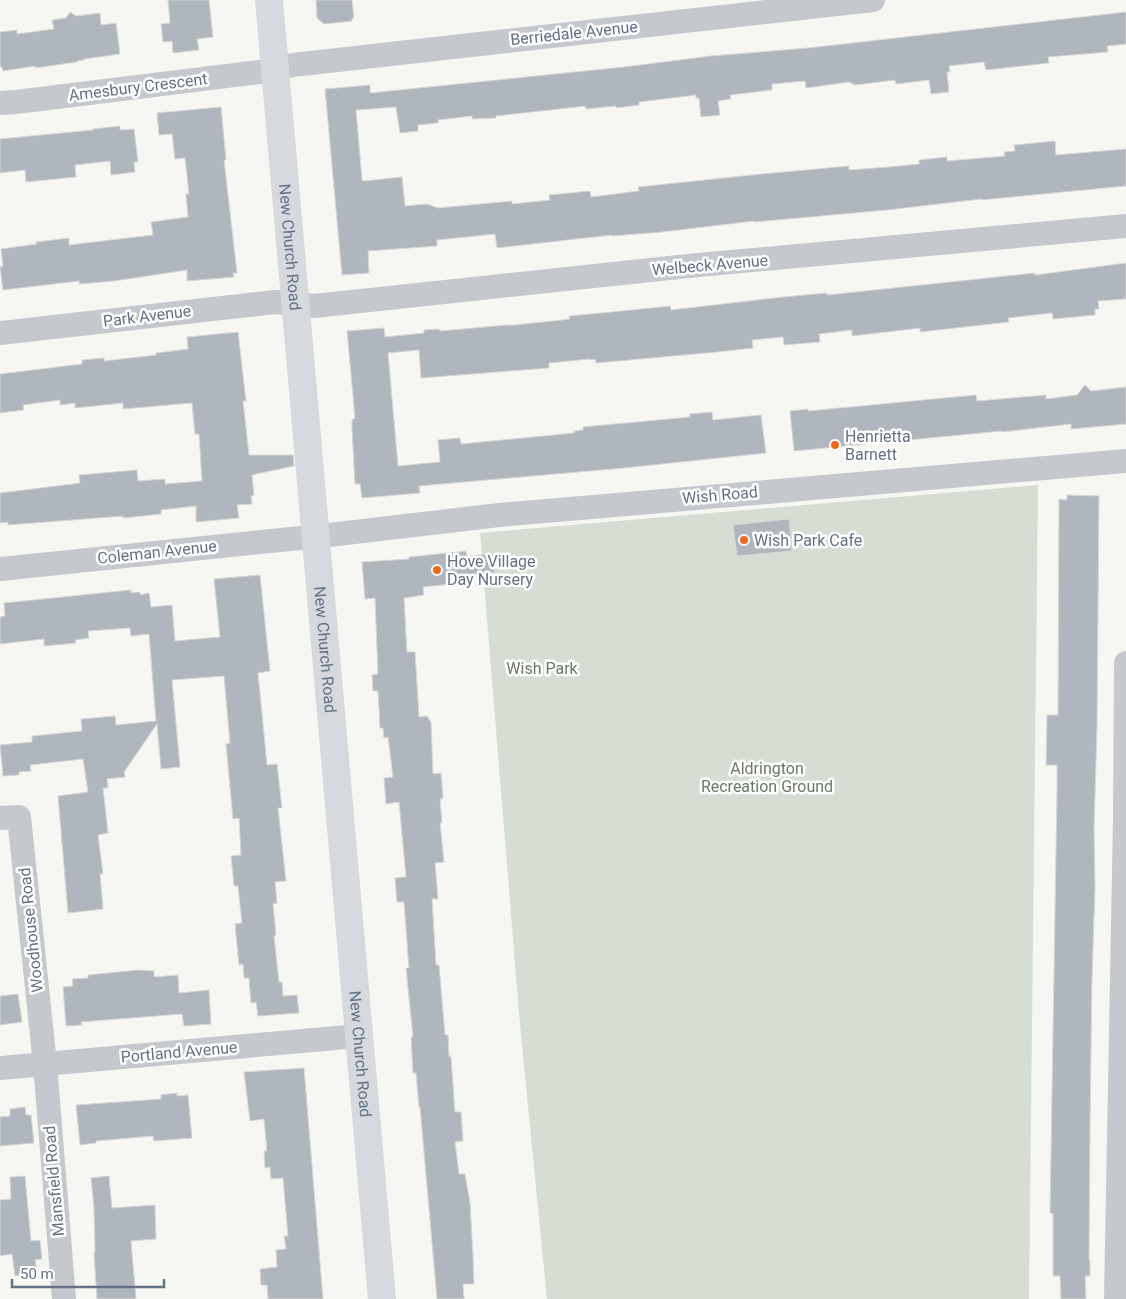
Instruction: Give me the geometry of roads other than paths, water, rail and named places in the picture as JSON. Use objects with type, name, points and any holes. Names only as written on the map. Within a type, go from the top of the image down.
[{"type":"main road","name":"New Church Road","points":[[269,0],[314,536],[382,1299]]},
{"type":"street","name":"Berriedale Avenue","points":[[275,70],[294,65],[873,0]]},
{"type":"street","name":"Amesbury Crescent","points":[[0,103],[275,70]]},
{"type":"street","name":"Welbeck Avenue","points":[[294,304],[314,306],[688,266],[1126,226]]},
{"type":"street","name":"Park Avenue","points":[[0,333],[275,302],[294,304]]},
{"type":"street","name":"Wish Road","points":[[314,536],[499,515],[1126,461]]},
{"type":"street","name":"Coleman Avenue","points":[[0,569],[314,536]]},
{"type":"street","points":[[1116,1299],[1122,1166],[1126,663]]},
{"type":"street","name":"Woodhouse Road","points":[[0,818],[20,817],[45,1064]]},
{"type":"street","name":"Portland Avenue","points":[[0,1068],[358,1036]]},
{"type":"street","name":"Mansfield Road","points":[[45,1064],[64,1299]]},
{"type":"place","name":"Henrietta Barnett","points":[[835,445]]},
{"type":"place","name":"Wish Park Cafe","points":[[744,540]]},
{"type":"place","name":"Hove Village Day Nursery","points":[[437,570]]},
{"type":"park label","name":"Wish Park","points":[[542,668]]},
{"type":"park label","name":"Aldrington Recreation Ground","points":[[767,777]]}]
